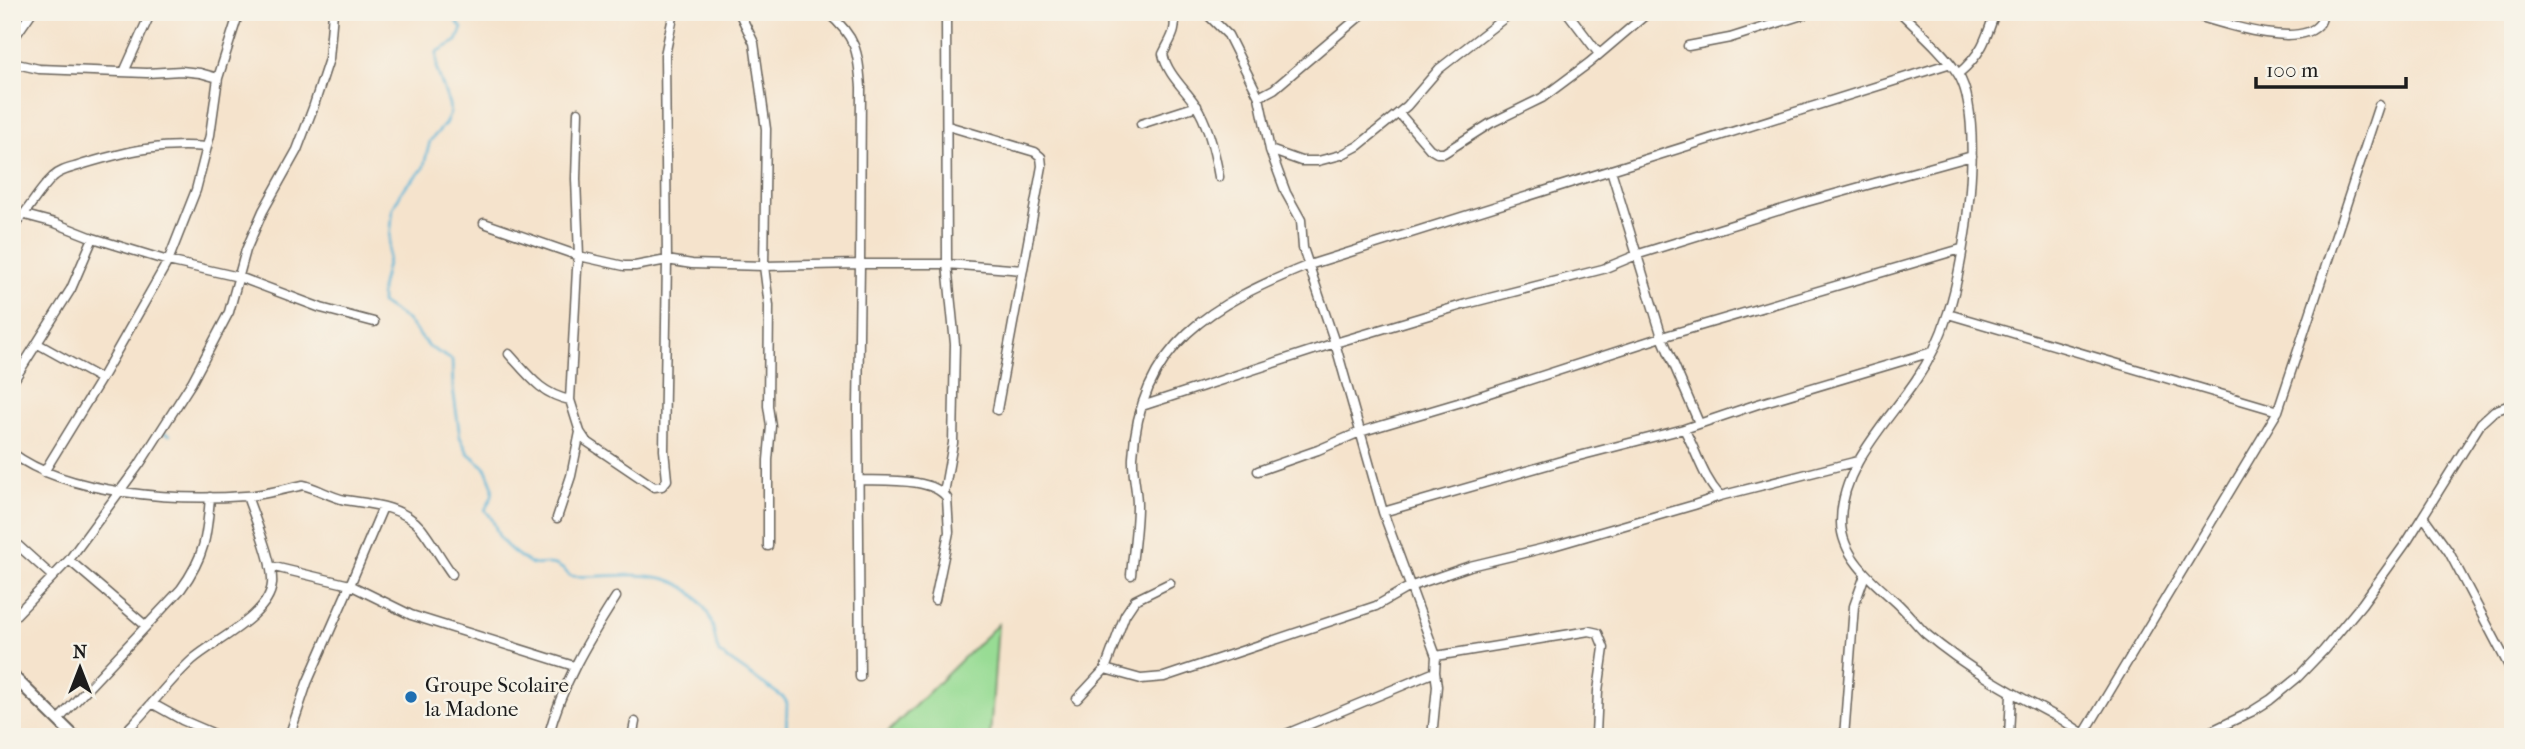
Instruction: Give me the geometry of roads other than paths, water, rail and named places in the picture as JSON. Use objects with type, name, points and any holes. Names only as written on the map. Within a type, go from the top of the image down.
[{"type":"street","points":[[12,41],[32,12]]},
{"type":"street","points":[[124,72],[151,12]]},
{"type":"street","points":[[44,472],[168,261],[196,190],[207,147],[218,78],[239,12]]},
{"type":"street","points":[[12,619],[69,560],[139,465],[192,382],[229,312],[246,250],[263,211],[297,150],[328,59],[333,12]]},
{"type":"street","points":[[578,111],[576,179],[579,256],[570,400],[580,432],[586,441],[654,487],[662,486],[667,480],[664,450],[667,260],[665,55],[674,12]]},
{"type":"street","points":[[739,12],[754,43],[766,129],[764,266],[769,306],[768,406],[771,426],[768,460],[768,546]]},
{"type":"street","points":[[816,12],[864,12]]},
{"type":"street","points":[[944,493],[953,443],[955,344],[947,264],[946,12]]},
{"type":"street","points":[[1174,12],[1175,31],[1163,54],[1164,61],[1197,106],[1214,148],[1219,177]]},
{"type":"street","points":[[1205,12],[1227,34],[1259,97],[1270,150],[1286,193],[1301,220],[1303,248],[1335,343],[1383,512],[1436,656],[1437,686],[1432,737]]},
{"type":"street","points":[[1259,97],[1274,89],[1365,12]]},
{"type":"street","points":[[1270,150],[1301,161],[1318,161],[1341,155],[1358,146],[1418,95],[1439,69],[1512,12]]},
{"type":"street","points":[[1567,12],[1599,54]]},
{"type":"street","points":[[1399,113],[1430,149],[1444,153],[1491,123],[1542,98],[1649,12]]},
{"type":"street","points":[[1688,46],[1730,38],[1812,12]]},
{"type":"street","points":[[1900,12],[1958,74],[1965,92],[1970,112],[1972,156],[1967,223],[1948,314],[1917,379],[1858,461],[1845,495],[1841,522],[1843,540],[1865,575],[1923,631],[2011,694],[2087,736],[2278,411],[2379,105]]},
{"type":"street","points":[[1958,74],[1982,49],[1995,12]]},
{"type":"street","points":[[2185,12],[2278,35],[2296,36],[2320,23],[2323,12]]},
{"type":"street","points":[[2227,23],[2230,12]]},
{"type":"street","points":[[828,13],[849,33],[859,64],[861,87],[860,677]]},
{"type":"street","points":[[12,63],[38,69],[181,71],[218,78]]},
{"type":"street","points":[[1131,575],[1137,506],[1132,460],[1142,406],[1154,375],[1170,351],[1188,330],[1210,314],[1245,294],[1309,265],[1948,64]]},
{"type":"street","points":[[1141,124],[1197,106]]},
{"type":"street","points":[[948,126],[1035,152],[1041,157],[1042,166],[997,410]]},
{"type":"street","points":[[12,228],[53,177],[65,170],[111,155],[149,147],[207,147]]},
{"type":"street","points":[[1142,406],[1335,343],[1473,302],[1603,269],[1639,254],[1806,202],[1972,156]]},
{"type":"street","points":[[1611,170],[1639,254],[1662,337],[1699,423]]},
{"type":"street","points":[[25,215],[168,261],[239,277],[321,308],[374,322]]},
{"type":"street","points":[[484,223],[579,256],[635,266],[667,260],[692,264],[764,266],[947,264],[1023,270]]},
{"type":"street","points":[[12,383],[71,289],[93,237]]},
{"type":"street","points":[[1258,471],[1360,432],[1662,337],[1961,249]]},
{"type":"street","points":[[1948,314],[2278,411]]},
{"type":"street","points":[[38,344],[101,379]]},
{"type":"street","points":[[1383,512],[1684,429],[1932,352]]},
{"type":"street","points":[[509,354],[540,388],[554,397],[570,400]]},
{"type":"street","points":[[2201,735],[2250,712],[2297,678],[2362,604],[2423,516],[2481,423],[2494,411],[2511,403]]},
{"type":"street","points":[[1684,429],[1693,444],[1704,475],[1720,495]]},
{"type":"street","points":[[558,518],[571,476],[580,432]]},
{"type":"street","points":[[12,453],[44,472],[68,481],[118,492],[211,497],[247,496],[303,485],[344,499],[401,513],[421,528],[452,574]]},
{"type":"street","points":[[1105,669],[1141,679],[1164,677],[1376,606],[1409,587],[1470,566],[1541,550],[1720,495],[1858,461]]},
{"type":"street","points":[[859,480],[925,484],[944,493],[947,498],[948,532],[935,600]]},
{"type":"street","points":[[127,737],[130,727],[193,659],[254,615],[267,599],[272,584],[270,566],[247,496]]},
{"type":"street","points":[[59,719],[181,589],[195,570],[204,549],[211,497]]},
{"type":"street","points":[[289,737],[307,683],[383,507]]},
{"type":"street","points":[[2423,516],[2449,552],[2513,674]]},
{"type":"street","points":[[12,540],[52,576]]},
{"type":"street","points":[[69,560],[146,626]]},
{"type":"street","points":[[270,566],[350,584],[411,615],[574,666]]},
{"type":"street","points":[[1844,737],[1854,606],[1865,575]]},
{"type":"street","points":[[1077,699],[1105,669],[1125,615],[1135,600],[1170,583]]},
{"type":"street","points":[[548,737],[581,651],[616,597]]},
{"type":"street","points":[[1436,656],[1589,631],[1598,634],[1604,648],[1596,734]]},
{"type":"street","points":[[1279,737],[1435,672]]},
{"type":"street","points":[[12,675],[75,737]]},
{"type":"street","points":[[2009,737],[2011,694]]},
{"type":"street","points":[[153,704],[211,732],[215,737]]},
{"type":"street","points":[[632,737],[635,722]]},
{"type":"street","points":[[2201,735],[2223,737]]},
{"type":"waterway","points":[[448,12],[462,28],[457,41],[437,52],[437,70],[450,114],[430,141],[423,169],[403,189],[393,208],[381,303],[407,320],[429,347],[452,360],[460,437],[468,453],[485,467],[493,487],[485,510],[506,545],[532,564],[551,564],[563,569],[570,576],[647,576],[682,586],[697,598],[709,616],[719,653],[784,698],[787,703],[786,737]]},
{"type":"waterway","points":[[161,432],[170,435]]},
{"type":"place","name":"Groupe Scolaire la Madone","points":[[411,697]]}]
